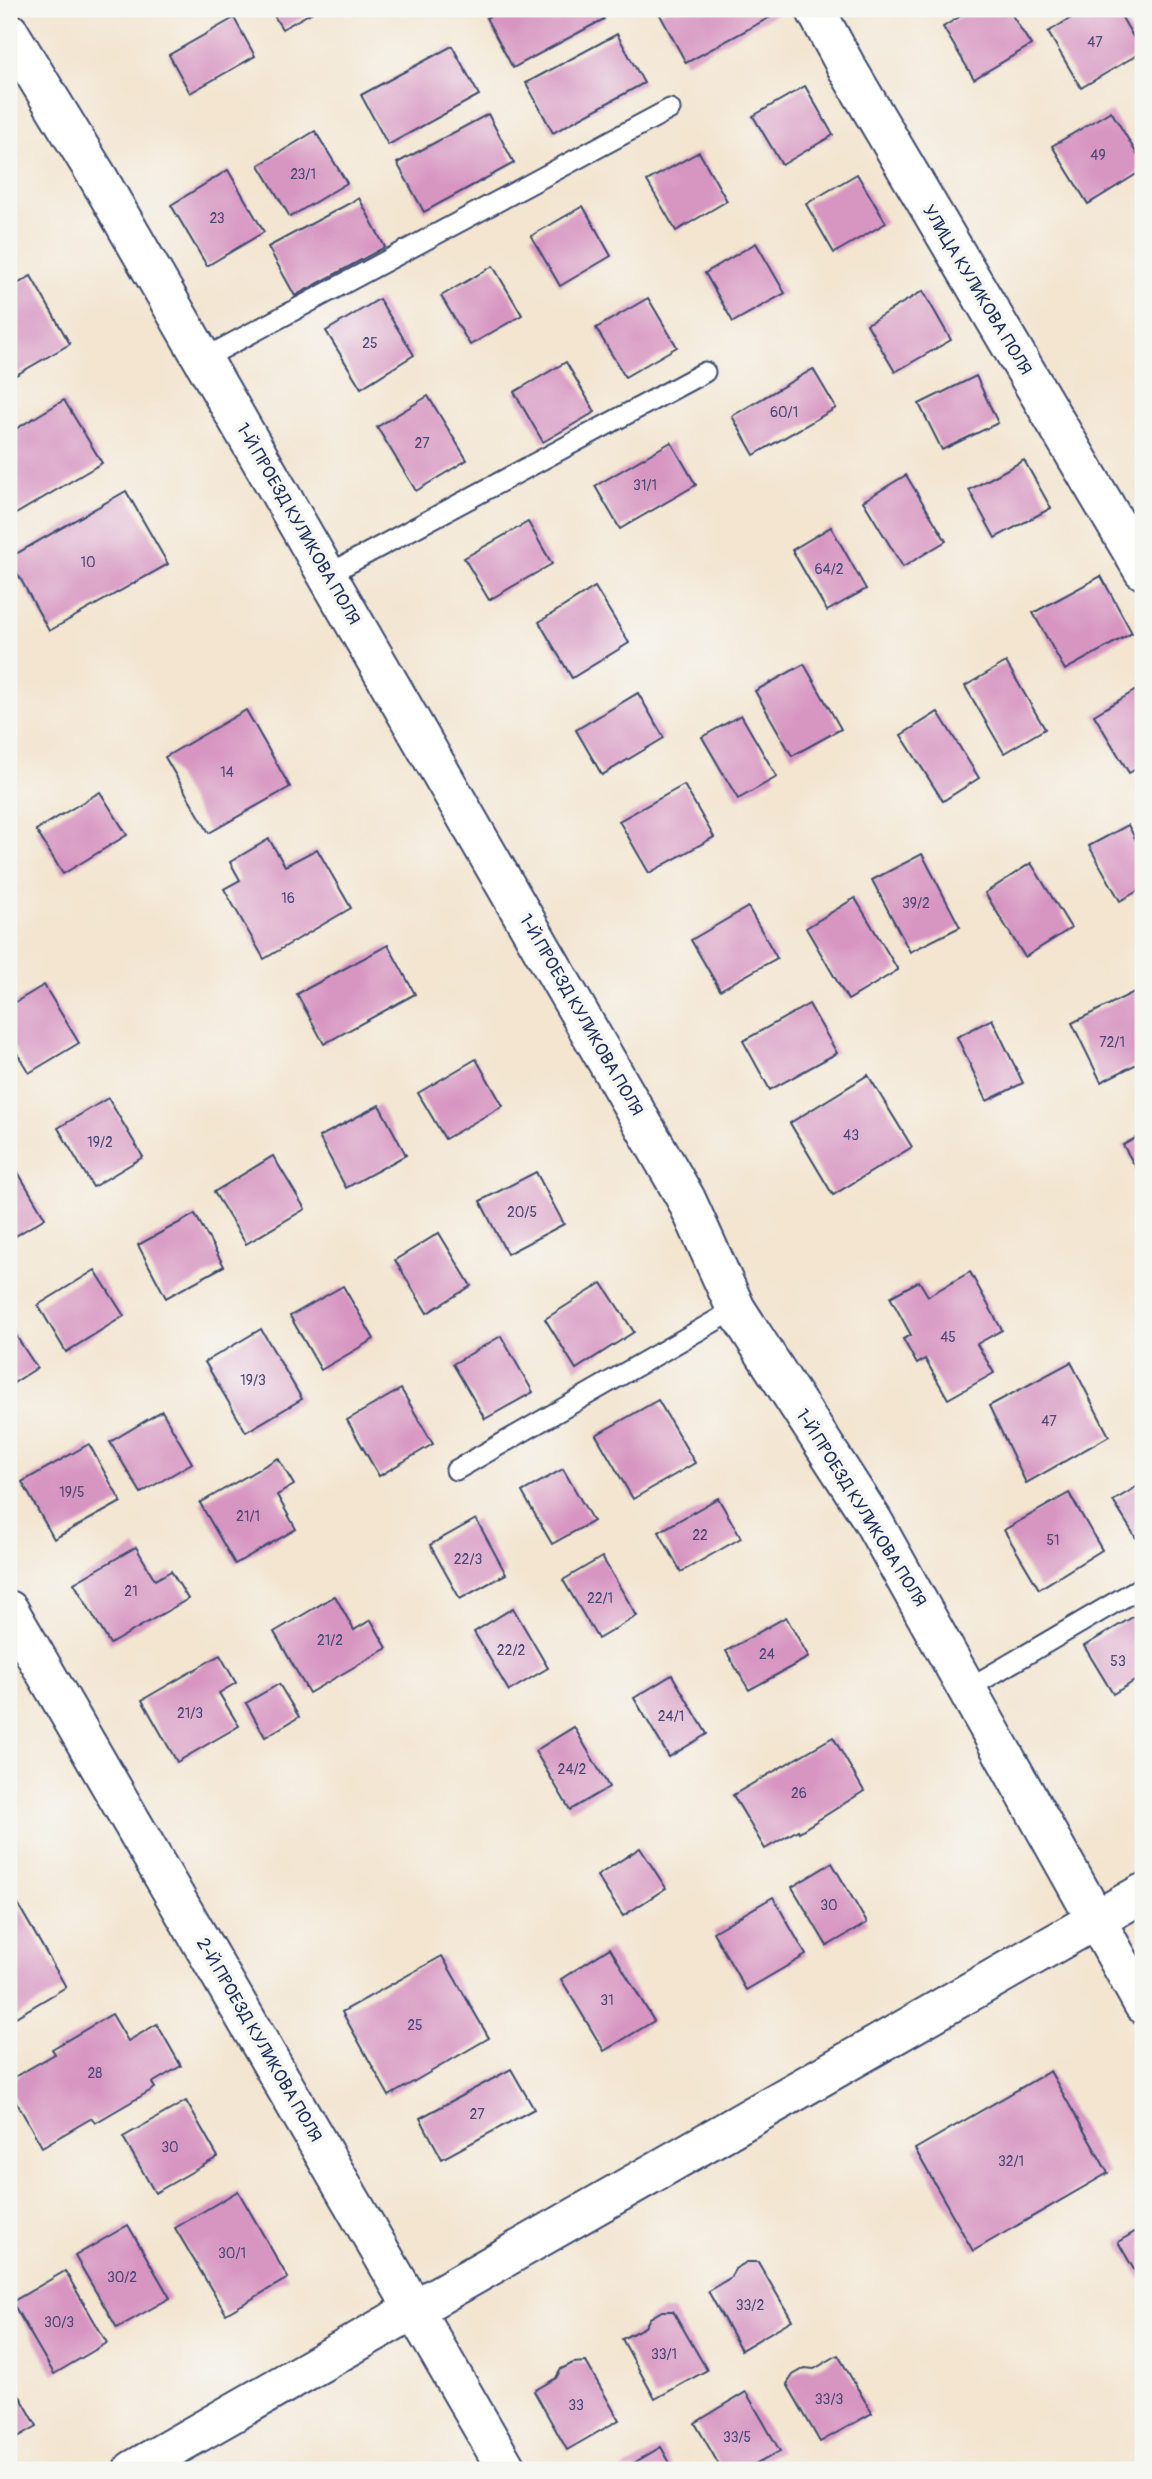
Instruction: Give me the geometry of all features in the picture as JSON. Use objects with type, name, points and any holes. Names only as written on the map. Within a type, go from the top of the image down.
[{"type":"street","name":"УЛИЦА КУЛИКОВА ПОЛЯ","points":[[815,9],[847,68],[1143,570]]},
{"type":"street","name":"1-Й ПРОЕЗД КУЛИКОВА ПОЛЯ","points":[[9,32],[99,178],[686,1199],[736,1309],[873,1521],[969,1688],[1143,2004]]},
{"type":"street","name":"2-Й ПРОЕЗД КУЛИКОВА ПОЛЯ","points":[[9,1610],[507,2470]]},
{"type":"street","points":[[133,2470],[1143,1893]]},
{"type":"lane","points":[[203,359],[670,109]]},
{"type":"lane","points":[[327,575],[705,372]]},
{"type":"lane","points":[[456,1470],[736,1309]]},
{"type":"lane","points":[[969,1688],[1143,1586]]},
{"type":"building","points":[[270,9],[318,9],[282,29]]},
{"type":"building","points":[[504,9],[598,9],[604,19],[513,68],[486,18]]},
{"type":"building","points":[[667,9],[774,9],[776,14],[686,63],[659,13]]},
{"type":"building","points":[[972,9],[1008,9],[1031,45],[974,79],[943,27]]},
{"type":"building","points":[[1086,9],[1117,9],[1142,52],[1081,88],[1048,32]]},
{"type":"building","points":[[234,18],[255,56],[190,93],[169,55]]},
{"type":"building","points":[[617,34],[644,83],[553,133],[526,83]]},
{"type":"building","points":[[452,46],[479,95],[388,145],[361,95]]},
{"type":"building","points":[[805,86],[833,135],[782,165],[753,116]]},
{"type":"building","points":[[1111,111],[1143,164],[1143,170],[1088,204],[1052,146]]},
{"type":"building","points":[[488,114],[514,163],[424,212],[397,163]]},
{"type":"building","points":[[315,131],[347,183],[290,217],[259,165]]},
{"type":"building","points":[[699,152],[727,201],[676,231],[647,181]]},
{"type":"building","points":[[228,170],[264,232],[207,266],[171,205]]},
{"type":"building","points":[[857,174],[886,223],[834,253],[806,204]]},
{"type":"building","points":[[359,198],[385,247],[295,296],[268,247]]},
{"type":"building","points":[[583,206],[611,256],[560,286],[531,236]]},
{"type":"building","points":[[756,243],[785,293],[733,322],[705,273]]},
{"type":"building","points":[[493,266],[522,315],[470,345],[441,296]]},
{"type":"building","points":[[31,276],[70,344],[9,379],[9,289]]},
{"type":"building","points":[[923,291],[951,340],[895,372],[867,324]]},
{"type":"building","points":[[648,298],[677,347],[625,377],[596,328]]},
{"type":"building","points":[[379,299],[414,355],[361,388],[326,331]]},
{"type":"building","points":[[566,362],[595,412],[543,442],[514,392]]},
{"type":"building","points":[[813,369],[836,408],[754,455],[732,416]]},
{"type":"building","points":[[976,376],[998,423],[942,450],[919,404]]},
{"type":"building","points":[[428,396],[467,460],[416,491],[377,427]]},
{"type":"building","points":[[64,400],[102,463],[9,518],[9,433]]},
{"type":"building","points":[[671,442],[696,485],[620,529],[595,486]]},
{"type":"building","points":[[1024,460],[1051,508],[995,538],[969,490]]},
{"type":"building","points":[[906,475],[946,541],[903,567],[863,501]]},
{"type":"building","points":[[126,491],[168,564],[49,631],[9,558]]},
{"type":"building","points":[[528,522],[552,564],[489,600],[464,558]]},
{"type":"building","points":[[831,527],[866,589],[827,611],[792,550]]},
{"type":"building","points":[[1101,576],[1132,633],[1065,670],[1033,613]]},
{"type":"building","points":[[595,587],[629,643],[572,678],[539,622]]},
{"type":"building","points":[[1006,662],[1045,729],[1004,753],[965,686]]},
{"type":"building","points":[[804,664],[841,729],[792,756],[755,691]]},
{"type":"building","points":[[1143,686],[1143,765],[1129,773],[1094,715]]},
{"type":"building","points":[[638,693],[664,738],[602,775],[576,730]]},
{"type":"building","points":[[246,710],[290,787],[209,833],[165,757]]},
{"type":"building","points":[[938,712],[979,778],[943,801],[901,735]]},
{"type":"building","points":[[741,715],[777,777],[738,799],[702,737]]},
{"type":"building","points":[[684,785],[714,837],[649,873],[619,821]]},
{"type":"building","points":[[100,792],[127,835],[63,874],[36,830]]},
{"type":"building","points":[[1128,825],[1143,853],[1143,888],[1120,901],[1089,846]]},
{"type":"building","points":[[269,839],[285,866],[317,849],[351,908],[264,959],[224,889],[240,880],[230,862]]},
{"type":"building","points":[[922,854],[960,927],[910,952],[872,880]]},
{"type":"building","points":[[1031,863],[1071,928],[1025,957],[985,893]]},
{"type":"building","points":[[855,898],[898,970],[848,1000],[806,928]]},
{"type":"building","points":[[748,907],[777,958],[720,990],[691,940]]},
{"type":"building","points":[[388,945],[415,994],[324,1044],[297,994]]},
{"type":"building","points":[[44,985],[79,1043],[29,1073],[9,1040],[9,1006]]},
{"type":"building","points":[[1140,989],[1143,996],[1143,1061],[1101,1082],[1072,1023]]},
{"type":"building","points":[[809,1004],[837,1053],[770,1090],[743,1041]]},
{"type":"building","points":[[992,1019],[1023,1083],[987,1101],[957,1037]]},
{"type":"building","points":[[476,1059],[503,1106],[445,1139],[418,1093]]},
{"type":"building","points":[[868,1075],[912,1147],[833,1195],[790,1123]]},
{"type":"building","points":[[108,1098],[143,1157],[93,1187],[58,1128]]},
{"type":"building","points":[[379,1105],[406,1155],[346,1188],[319,1137]]},
{"type":"building","points":[[1143,1134],[1143,1180],[1123,1145]]},
{"type":"building","points":[[273,1156],[305,1209],[246,1244],[214,1192]]},
{"type":"building","points":[[9,1157],[45,1218],[9,1240]]},
{"type":"building","points":[[536,1172],[564,1224],[507,1254],[480,1201]]},
{"type":"building","points":[[195,1214],[224,1266],[166,1298],[138,1245]]},
{"type":"building","points":[[439,1233],[471,1286],[427,1313],[395,1260]]},
{"type":"building","points":[[95,1270],[124,1316],[66,1352],[38,1305]]},
{"type":"building","points":[[970,1272],[1002,1330],[977,1344],[994,1373],[948,1399],[925,1359],[917,1364],[903,1339],[911,1335],[890,1297],[919,1281],[928,1296]]},
{"type":"building","points":[[602,1283],[634,1332],[576,1369],[545,1319]]},
{"type":"building","points":[[343,1286],[374,1339],[321,1370],[290,1316]]},
{"type":"building","points":[[9,1325],[37,1368],[9,1386]]},
{"type":"building","points":[[261,1329],[302,1399],[246,1432],[205,1362]]},
{"type":"building","points":[[501,1336],[533,1392],[485,1419],[453,1364]]},
{"type":"building","points":[[1071,1362],[1109,1436],[1026,1483],[989,1406]]},
{"type":"building","points":[[401,1389],[433,1444],[379,1476],[347,1420]]},
{"type":"building","points":[[658,1400],[695,1463],[633,1499],[596,1435]]},
{"type":"building","points":[[162,1411],[192,1463],[141,1493],[110,1442]]},
{"type":"building","points":[[89,1444],[121,1502],[54,1539],[22,1482]]},
{"type":"building","points":[[278,1458],[294,1485],[277,1495],[296,1529],[235,1564],[200,1503]]},
{"type":"building","points":[[563,1469],[593,1521],[552,1544],[522,1492]]},
{"type":"building","points":[[1143,1483],[1143,1534],[1136,1538],[1113,1501]]},
{"type":"building","points":[[1069,1493],[1102,1550],[1039,1589],[1004,1530]]},
{"type":"building","points":[[718,1498],[741,1538],[681,1572],[659,1532]]},
{"type":"building","points":[[476,1519],[506,1574],[460,1599],[430,1545]]},
{"type":"building","points":[[136,1547],[155,1580],[171,1571],[188,1599],[110,1644],[74,1583]]},
{"type":"building","points":[[602,1557],[637,1616],[598,1639],[563,1580]]},
{"type":"building","points":[[335,1596],[354,1630],[371,1620],[387,1648],[309,1693],[274,1632]]},
{"type":"building","points":[[513,1608],[548,1668],[509,1691],[474,1632]]},
{"type":"building","points":[[1143,1611],[1143,1676],[1113,1694],[1084,1646]]},
{"type":"building","points":[[786,1617],[809,1657],[749,1690],[726,1651]]},
{"type":"building","points":[[220,1655],[236,1683],[219,1693],[239,1726],[177,1762],[142,1700]]},
{"type":"building","points":[[672,1675],[707,1734],[669,1757],[634,1698]]},
{"type":"building","points":[[279,1684],[299,1717],[265,1737],[246,1703]]},
{"type":"building","points":[[574,1727],[609,1787],[570,1810],[535,1751]]},
{"type":"building","points":[[833,1737],[864,1791],[799,1832],[798,1830],[765,1849],[733,1795]]},
{"type":"building","points":[[640,1848],[666,1888],[623,1916],[597,1876]]},
{"type":"building","points":[[832,1863],[867,1923],[827,1946],[792,1887]]},
{"type":"building","points":[[9,1889],[66,1987],[9,2021]]},
{"type":"building","points":[[773,1897],[806,1955],[746,1990],[713,1932]]},
{"type":"building","points":[[610,1948],[654,2021],[604,2051],[561,1979]]},
{"type":"building","points":[[442,1956],[489,2038],[389,2096],[342,2012]]},
{"type":"building","points":[[112,2014],[128,2041],[157,2024],[181,2066],[152,2083],[155,2088],[95,2123],[92,2118],[42,2147],[9,2089],[9,2080],[55,2054],[52,2049]]},
{"type":"building","points":[[511,2069],[534,2109],[442,2159],[420,2118]]},
{"type":"building","points":[[1050,2071],[1108,2173],[973,2251],[915,2149]]},
{"type":"building","points":[[186,2101],[218,2157],[155,2193],[123,2137]]},
{"type":"building","points":[[238,2191],[288,2278],[226,2314],[175,2228]]},
{"type":"building","points":[[128,2225],[170,2298],[117,2328],[75,2256]]},
{"type":"building","points":[[1143,2227],[1143,2278],[1140,2280],[1118,2242]]},
{"type":"building","points":[[747,2262],[758,2262],[792,2320],[741,2350],[708,2291],[730,2278],[735,2269]]},
{"type":"building","points":[[65,2271],[107,2343],[54,2374],[12,2302]]},
{"type":"building","points":[[662,2311],[673,2311],[707,2370],[655,2399],[622,2339],[645,2327],[650,2318]]},
{"type":"building","points":[[838,2355],[872,2413],[820,2442],[787,2384],[793,2375],[805,2368],[814,2369]]},
{"type":"building","points":[[586,2362],[619,2420],[567,2450],[534,2391],[556,2378],[561,2369],[573,2363]]},
{"type":"building","points":[[9,2377],[37,2426],[9,2442]]},
{"type":"building","points":[[746,2392],[780,2451],[746,2470],[722,2470],[695,2423]]},
{"type":"building","points":[[661,2447],[674,2470],[622,2470]]}]
